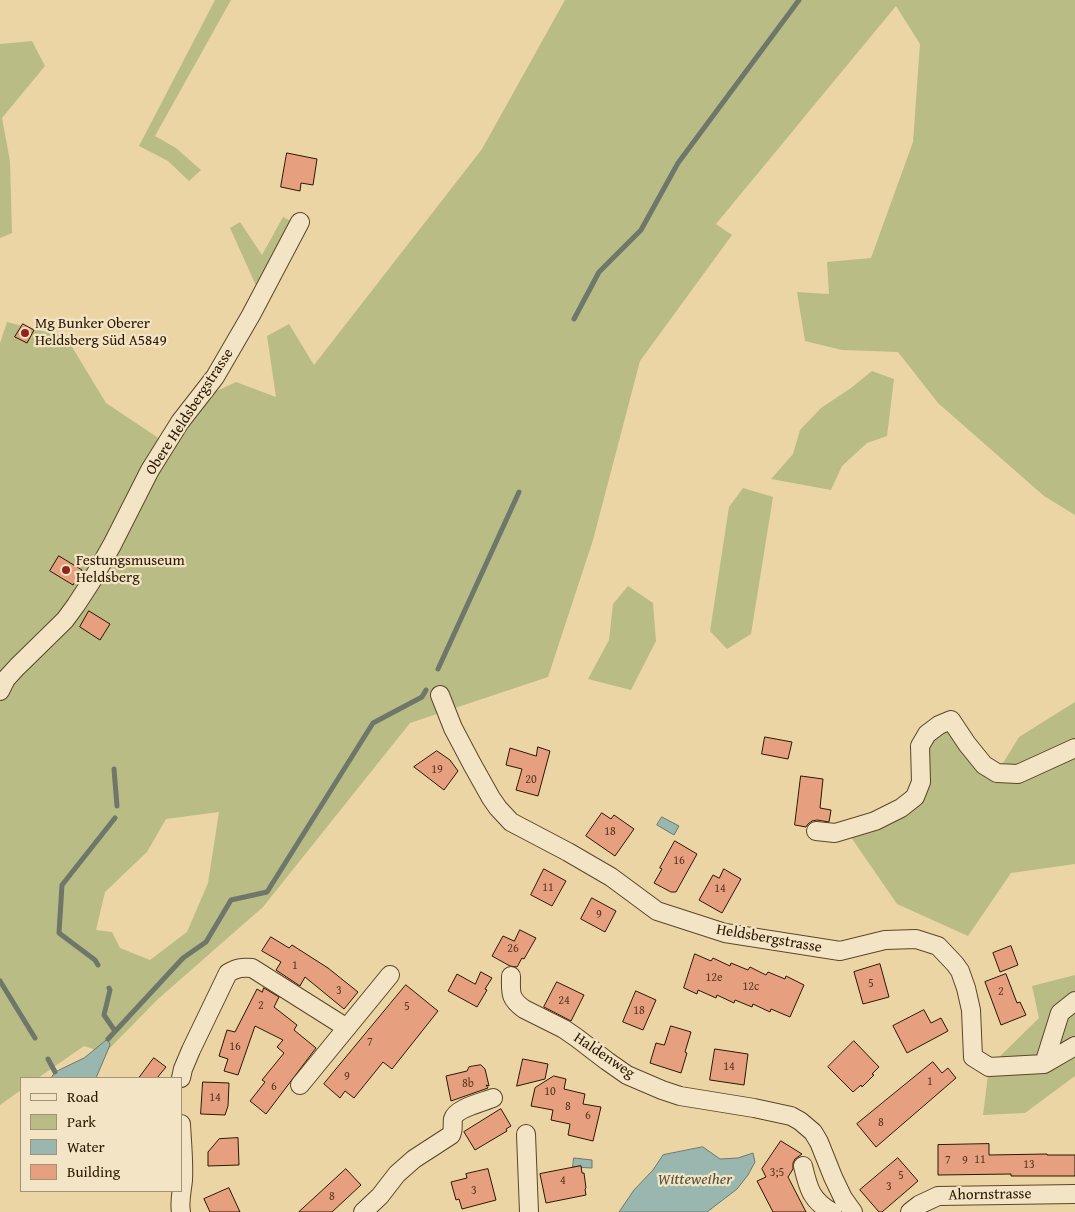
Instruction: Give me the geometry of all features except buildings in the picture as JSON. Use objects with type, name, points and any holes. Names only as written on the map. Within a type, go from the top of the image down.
[{"type":"street","name":"Obere Heldsbergstrasse","points":[[0,691],[17,667],[65,620],[91,582],[150,470],[180,422],[215,377],[300,222]]},
{"type":"street","name":"Heldsbergstrasse","points":[[440,695],[453,728],[472,764],[495,803],[511,822],[611,877],[657,912],[724,934],[840,951],[885,940],[916,939],[938,946],[960,972],[966,988],[970,1010],[973,1057],[989,1067],[1044,1064],[1075,1046]]},
{"type":"street","points":[[816,831],[835,833],[875,821],[901,808],[915,797],[921,782],[920,746],[928,734],[951,720],[984,765],[997,773],[1018,774],[1075,748]]},
{"type":"street","points":[[181,1077],[191,1050],[228,973],[236,968],[252,968],[347,1028]]},
{"type":"street","points":[[300,1085],[390,976]]},
{"type":"street","name":"Haldenweg","points":[[511,976],[511,992],[518,1005],[524,1010],[564,1029],[628,1075],[680,1096],[791,1116],[806,1125],[819,1142],[833,1177],[852,1212]]},
{"type":"street","points":[[1044,1064],[1060,1014],[1075,1001]]},
{"type":"street","points":[[363,1212],[380,1196],[397,1174],[414,1159],[451,1135],[454,1116],[457,1113],[462,1109],[493,1098]]},
{"type":"street","points":[[526,1134],[529,1212]]},
{"type":"street","points":[[182,1137],[184,1163],[182,1188]]},
{"type":"street","points":[[803,1166],[811,1193],[819,1204],[832,1212]]},
{"type":"street","points":[[181,1192],[179,1204],[181,1212]]},
{"type":"street","name":"Ahornstrasse","points":[[910,1212],[938,1196],[1075,1194]]},
{"type":"green space","points":[[215,0],[231,0],[155,136],[176,148],[201,170],[189,181],[168,161],[139,146]]},
{"type":"green space","points":[[565,0],[1075,0],[1075,515],[1044,496],[938,403],[898,352],[842,350],[805,341],[797,292],[829,294],[827,262],[871,258],[913,142],[920,44],[896,6],[716,224],[732,235],[640,361],[593,540],[548,677],[410,723],[263,907],[158,999],[105,1053],[84,1046],[39,1077],[20,1077],[20,1091],[0,1105],[0,343],[7,322],[66,337],[106,403],[172,447],[189,404],[236,382],[276,397],[267,336],[289,324],[314,365],[482,149]],"holes":[[[219,812],[208,883],[187,932],[150,960],[120,948],[112,932],[96,930],[105,892],[147,852],[166,819]]]},
{"type":"green space","points":[[32,41],[45,66],[2,118],[10,161],[12,233],[0,238],[0,44]]},
{"type":"green space","points":[[283,217],[295,223],[258,290],[230,228],[240,222],[262,255]]},
{"type":"green space","points":[[872,371],[894,379],[887,436],[867,443],[842,466],[831,490],[771,479],[793,454],[800,430],[821,408]]},
{"type":"green space","points":[[743,488],[773,497],[751,634],[727,649],[710,631],[729,507]]},
{"type":"green space","points":[[628,586],[653,603],[656,641],[631,690],[588,679],[609,640],[613,604]]},
{"type":"green space","points":[[1075,702],[1075,864],[1011,873],[968,936],[897,904],[846,830],[915,797],[920,746],[951,720],[997,773],[1019,737]]},
{"type":"green space","points":[[1075,975],[1075,1076],[1025,1113],[983,1115],[989,1067],[1039,1018],[1032,986]]},
{"type":"water","points":[[662,817],[679,826],[674,835],[657,825]]},
{"type":"water","points":[[108,1039],[110,1045],[96,1077],[52,1077],[55,1072],[84,1058]]},
{"type":"water","name":"Witteweiher","points":[[703,1147],[720,1159],[738,1158],[753,1153],[755,1162],[737,1189],[707,1212],[619,1212],[634,1190],[653,1170],[663,1155]]},
{"type":"water","points":[[574,1158],[592,1160],[592,1168],[573,1167]]},
{"type":"waterway","points":[[574,319],[599,272],[641,230],[678,163],[799,0]]},
{"type":"waterway","points":[[438,669],[519,492]]},
{"type":"waterway","points":[[108,1039],[183,958],[206,942],[231,900],[267,892],[373,723],[422,697],[426,690]]},
{"type":"waterway","points":[[114,769],[117,806]]},
{"type":"waterway","points":[[98,965],[95,960],[59,933],[62,885],[115,818]]},
{"type":"waterway","points":[[0,981],[35,1038]]},
{"type":"waterway","points":[[109,988],[104,1015],[115,1031]]},
{"type":"waterway","points":[[48,1059],[55,1072]]},
{"type":"place","name":"Mg Bunker Oberer Heldsberg Süd A5849","points":[[25,333]]},
{"type":"place","name":"Festungsmuseum Heldsberg","points":[[66,570]]}]
